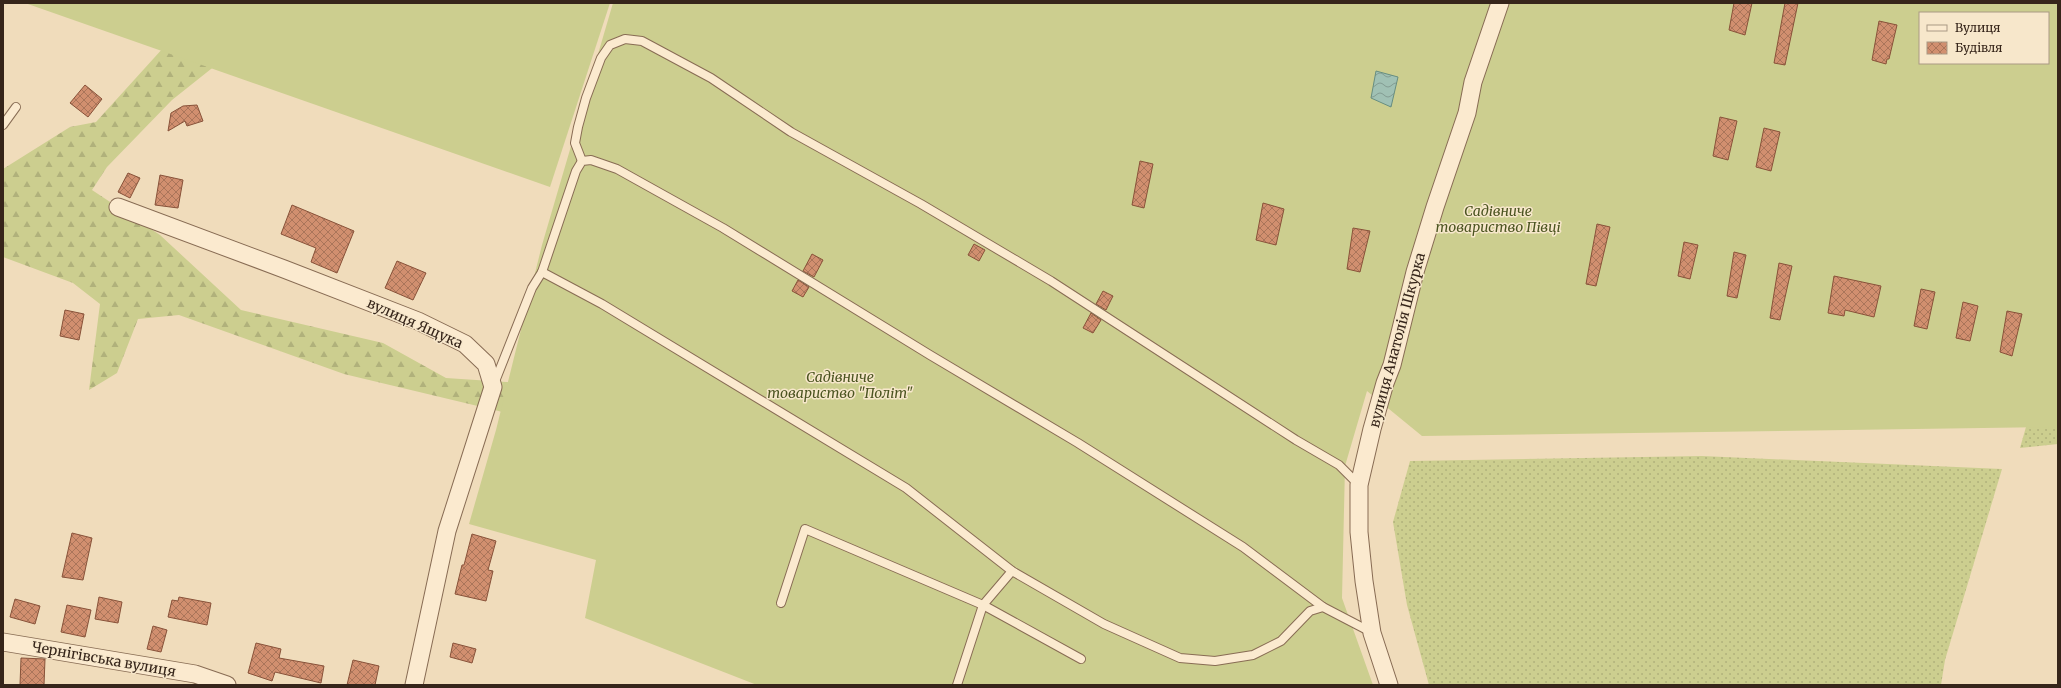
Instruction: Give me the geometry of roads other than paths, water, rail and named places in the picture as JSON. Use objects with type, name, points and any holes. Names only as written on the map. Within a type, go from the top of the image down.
[{"type":"street","name":"вулиця Анатолія Шкурка","points":[[1389,685],[1372,633],[1359,532],[1359,485],[1372,429],[1385,383],[1392,365],[1420,258],[1435,207],[1467,113],[1473,82],[1500,3]]},
{"type":"street","name":"вулиця Ящука","points":[[118,207],[418,321],[465,344],[486,364],[493,387]]},
{"type":"street","points":[[414,685],[447,531],[493,387]]},
{"type":"street","name":"Чернігівська вулиця","points":[[3,642],[194,674],[227,685]]},
{"type":"lane","points":[[582,161],[575,143],[586,98],[601,58],[610,45],[625,39],[642,41],[711,78],[791,132],[922,204],[1051,281],[1296,440],[1339,465],[1359,485]]},
{"type":"lane","points":[[3,125],[16,107]]},
{"type":"lane","points":[[582,161],[591,160],[617,169],[723,228],[1104,459],[1243,547],[1323,607],[1372,633]]},
{"type":"lane","points":[[493,387],[532,288],[542,272],[576,171],[582,161]]},
{"type":"lane","points":[[542,272],[602,304],[906,488],[1012,571],[1104,624],[1180,658],[1215,662],[1253,655],[1281,641],[1310,611],[1323,607]]},
{"type":"lane","points":[[781,603],[805,529],[983,605],[1081,659]]},
{"type":"lane","points":[[957,685],[983,605],[1012,571]]},
{"type":"water","points":[[1376,71],[1398,77],[1391,107],[1371,98]]},
{"type":"park label","name":"Садівниче товариство Півці","points":[[1498,220]]},
{"type":"park label","name":"Садівниче товариство \"Політ\"","points":[[840,386]]}]
